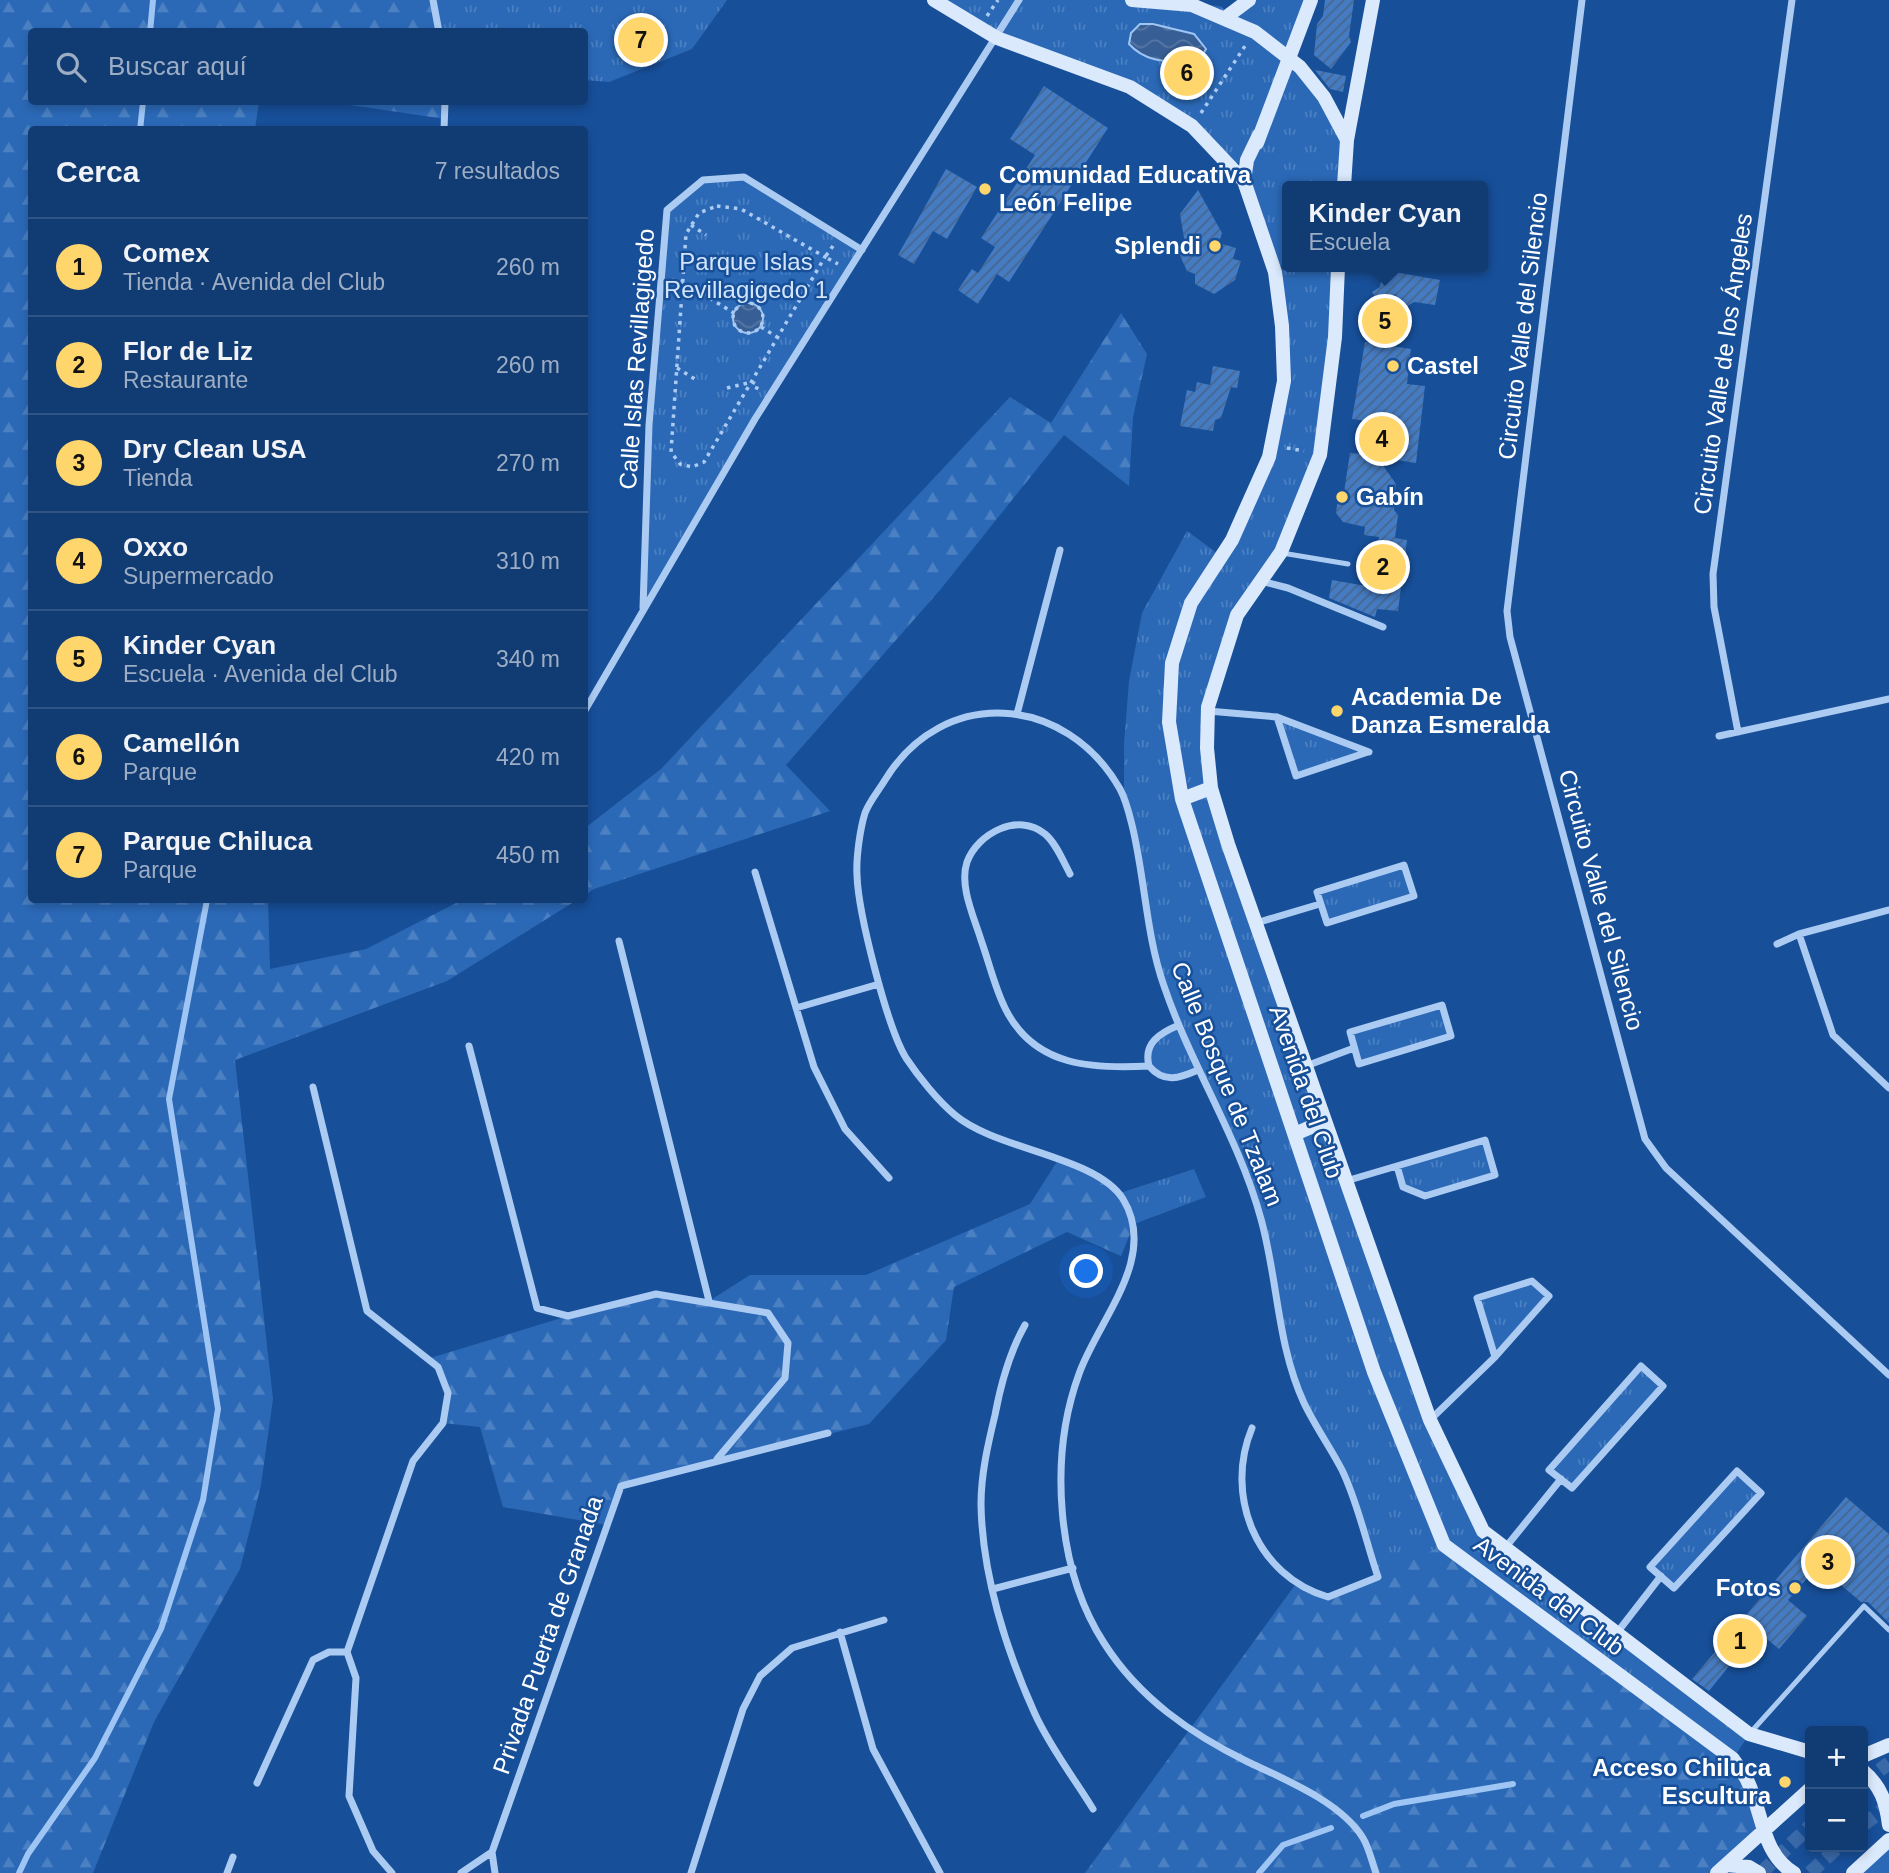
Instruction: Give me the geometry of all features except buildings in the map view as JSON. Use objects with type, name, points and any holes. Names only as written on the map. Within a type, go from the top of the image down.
[{"type":"street","points":[[433,0],[438,28]]},
{"type":"street","points":[[933,0],[997,38],[1130,87],[1192,126],[1235,164],[1244,181]]},
{"type":"street","name":"Calle Islas Revillagigedo","points":[[588,705],[755,419],[1019,0]]},
{"type":"street","points":[[1132,0],[1192,5],[1255,32],[1297,64],[1343,116]]},
{"type":"street","points":[[1225,18],[1249,0]]},
{"type":"street","points":[[1244,181],[1311,0]]},
{"type":"street","points":[[1344,181],[1347,140],[1373,0]]},
{"type":"street","name":"Circuito Valle del Silencio","points":[[1582,0],[1507,611],[1510,637],[1645,1139],[1666,1168],[1889,1375]]},
{"type":"street","name":"Circuito Valle de los Ángeles","points":[[1738,732],[1714,607],[1713,574],[1792,0]]},
{"type":"street","points":[[1347,140],[1343,116],[1356,88]]},
{"type":"street","points":[[1324,97],[1347,140]]},
{"type":"street","points":[[444,126],[445,105]]},
{"type":"street","name":"Calle Islas Revillagigedo","points":[[643,611],[649,425],[667,210],[703,180],[744,177],[862,250]]},
{"type":"street","name":"Avenida del Club","points":[[1244,181],[1281,268],[1284,381],[1273,444],[1232,540],[1191,603],[1172,663],[1169,722],[1182,799],[1297,1133],[1374,1372],[1444,1545],[1733,1759],[1748,1782],[1772,1853],[1782,1866],[1794,1873]]},
{"type":"street","name":"Avenida del Club","points":[[1338,272],[1336,325],[1320,455],[1281,552],[1237,615],[1208,711],[1207,748],[1211,788],[1430,1420],[1483,1531],[1615,1635],[1687,1684],[1749,1734],[1805,1751]]},
{"type":"street","points":[[1017,714],[1060,550]]},
{"type":"street","points":[[1261,581],[1288,588],[1383,627]]},
{"type":"street","points":[[1719,736],[1889,699]]},
{"type":"street","points":[[1208,711],[1277,718],[1369,752],[1296,776],[1277,718]]},
{"type":"street","name":"Calle Bosque de Tzalam","points":[[1252,1428],[1244,1454],[1242,1489],[1252,1530],[1278,1569],[1295,1585],[1328,1597],[1378,1577],[1344,1475],[1303,1402],[1280,1331],[1262,1221],[1238,1153],[1198,1070],[1161,980],[1138,850],[1124,794],[1095,754],[1063,730],[1017,714],[982,712],[945,722],[902,752],[866,812],[857,876],[879,984],[904,1055],[955,1115],[981,1132],[1084,1170],[1120,1193],[1134,1224],[1131,1264],[1079,1372],[1067,1417],[1062,1460],[1063,1506],[1073,1568],[1086,1608],[1102,1642],[1143,1692],[1188,1729],[1311,1790],[1361,1834],[1376,1873]]},
{"type":"street","points":[[1182,799],[1211,788]]},
{"type":"street","points":[[1070,874],[1047,836],[1024,825],[1000,829],[985,837],[968,860],[965,887],[1004,1008],[1035,1047],[1049,1055],[1098,1068],[1149,1066]]},
{"type":"street","points":[[1404,865],[1414,896],[1326,923],[1320,904],[1317,892],[1404,865]]},
{"type":"street","points":[[755,872],[814,1068],[845,1129],[889,1178]]},
{"type":"street","points":[[1256,923],[1320,904]]},
{"type":"street","points":[[1777,944],[1799,934],[1889,910]]},
{"type":"street","points":[[1799,934],[1833,1035],[1889,1088]]},
{"type":"street","points":[[619,941],[709,1301]]},
{"type":"street","points":[[796,1008],[879,984]]},
{"type":"street","points":[[1442,1005],[1451,1036],[1359,1063],[1354,1048],[1350,1032],[1442,1005]]},
{"type":"street","points":[[1179,1025],[1160,1034],[1150,1045],[1147,1052],[1149,1066],[1160,1076],[1177,1079],[1198,1070]]},
{"type":"street","points":[[469,1046],[537,1308],[568,1316],[656,1294],[709,1301],[768,1313],[788,1343],[785,1378],[717,1459]]},
{"type":"street","points":[[1306,1066],[1354,1048]]},
{"type":"street","points":[[313,1087],[367,1311],[438,1367],[448,1393],[443,1423],[413,1461],[347,1652],[356,1678],[349,1796],[373,1851],[392,1873]]},
{"type":"street","points":[[1297,1133],[1325,1121]]},
{"type":"street","points":[[1346,1181],[1396,1166],[1485,1140],[1496,1175],[1425,1196],[1403,1187],[1396,1166]]},
{"type":"street","points":[[1430,1420],[1495,1357],[1549,1296],[1532,1281],[1477,1298],[1495,1357]]},
{"type":"street","points":[[1025,1325],[1013,1347],[999,1392],[982,1478],[982,1524],[993,1589],[1018,1671],[1036,1716],[1093,1809]]},
{"type":"street","points":[[1641,1366],[1663,1386],[1572,1488],[1561,1479],[1549,1470],[1641,1366]]},
{"type":"street","name":"Privada Puerta de Granada","points":[[495,1873],[492,1852],[621,1486],[717,1459],[828,1433]]},
{"type":"street","points":[[1737,1471],[1760,1493],[1674,1588],[1661,1576],[1650,1567],[1737,1471]]},
{"type":"street","points":[[1505,1549],[1561,1479]]},
{"type":"street","points":[[993,1589],[1073,1568]]},
{"type":"street","points":[[1615,1635],[1661,1576]]},
{"type":"street","points":[[691,1873],[743,1709],[760,1675],[792,1648],[884,1620]]},
{"type":"street","points":[[840,1632],[873,1749],[940,1873]]},
{"type":"street","points":[[257,1783],[313,1660],[329,1652],[347,1652]]},
{"type":"street","points":[[1868,1754],[1889,1745]]},
{"type":"street","points":[[1868,1775],[1874,1780],[1887,1804],[1889,1825]]},
{"type":"street","points":[[1722,1869],[1805,1794]]},
{"type":"street","points":[[1853,1873],[1889,1840]]},
{"type":"street","points":[[461,1873],[492,1852]]},
{"type":"street","points":[[227,1873],[233,1857]]},
{"type":"street","points":[[1722,1869],[1738,1865],[1759,1873]]},
{"type":"lane","points":[[1281,552],[1348,564]]},
{"type":"lane","points":[[1749,1734],[1864,1606],[1889,1630]]},
{"type":"path","points":[[1192,126],[1255,32]]},
{"type":"path","points":[[840,236],[825,257],[704,462],[692,467],[680,464],[671,452],[682,282],[686,234],[699,213],[717,206],[741,209],[825,257],[849,271]]},
{"type":"path","points":[[691,225],[706,234]]},
{"type":"path","points":[[682,282],[734,313]]},
{"type":"path","points":[[748,303],[758,308],[763,314],[761,327],[745,333],[736,328],[734,313],[739,306],[748,303]]},
{"type":"path","points":[[761,327],[778,337]]},
{"type":"path","points":[[677,368],[698,381]]},
{"type":"path","points":[[727,388],[752,382]]},
{"type":"path","points":[[1273,444],[1320,455]]},
{"type":"green space","points":[[0,0],[433,0],[438,28],[28,28],[28,105],[259,105],[255,126],[28,126],[28,903],[268,903],[270,969],[366,949],[456,903],[572,903],[447,981],[235,1060],[273,1399],[261,1485],[240,1569],[154,1722],[93,1873],[0,1873]]},
{"type":"green space","points":[[433,0],[727,0],[692,49],[609,82],[588,80],[588,28],[438,28]]},
{"type":"green space","points":[[934,0],[1137,0],[1220,6],[1230,14],[1245,0],[1311,0],[1246,160],[1235,164],[1129,87],[1046,56]]},
{"type":"green space","points":[[1289,60],[1296,66],[1345,141],[1343,181],[1282,181],[1282,265],[1276,269],[1246,182]]},
{"type":"green space","points":[[350,105],[445,105],[445,119]]},
{"type":"green space","name":"Parque Islas Revillagigedo 1","points":[[744,177],[862,250],[755,419],[643,611],[649,425],[667,210],[703,180]]},
{"type":"green space","points":[[1282,270],[1282,272],[1338,272],[1320,455],[1281,552],[1237,615],[1208,707],[1211,788],[1430,1420],[1483,1531],[1749,1734],[1733,1759],[1378,1577],[1344,1475],[1303,1402],[1280,1331],[1262,1221],[1238,1153],[1198,1071],[1177,1079],[1149,1066],[1150,1045],[1178,1025],[1161,980],[1124,794],[1124,744],[1129,681],[1142,613],[1187,531],[1221,556],[1269,457],[1284,381],[1276,272]]},
{"type":"green space","points":[[1121,313],[1147,354],[1133,417],[1129,486],[1064,435],[940,590],[786,765],[830,811],[588,893],[588,826],[661,769],[1010,397],[1051,423]]},
{"type":"green space","points":[[1277,717],[1369,752],[1296,776]]},
{"type":"green space","points":[[1404,865],[1414,896],[1327,923],[1317,892]]},
{"type":"green space","points":[[1442,1005],[1451,1036],[1359,1064],[1350,1032]]},
{"type":"green space","points":[[1485,1140],[1495,1175],[1425,1196],[1403,1187],[1397,1166]]},
{"type":"green space","points":[[1058,1160],[1084,1170],[1120,1193],[1134,1224],[1121,1256],[1067,1232],[954,1287],[946,1340],[869,1424],[621,1486],[607,1525],[503,1507],[480,1427],[443,1423],[443,1380],[427,1359],[568,1316],[656,1294],[709,1301],[750,1275],[866,1275],[1030,1204]]},
{"type":"green space","points":[[1194,1169],[1206,1197],[1134,1224],[1120,1193]]},
{"type":"green space","points":[[1532,1281],[1549,1296],[1495,1357],[1477,1298]]},
{"type":"green space","points":[[1641,1366],[1663,1386],[1572,1488],[1550,1469]]},
{"type":"green space","points":[[1737,1471],[1761,1493],[1674,1588],[1650,1567]]},
{"type":"green space","points":[[1444,1545],[1733,1759],[1765,1830],[1720,1873],[1085,1873],[1295,1585],[1328,1597],[1378,1577]]},
{"type":"green space","points":[[1889,1840],[1889,1873],[1853,1873]]},
{"type":"water","points":[[1140,24],[1153,24],[1194,34],[1206,49],[1198,63],[1170,62],[1144,56],[1129,44],[1131,33]]},
{"type":"water","points":[[748,303],[758,308],[763,318],[758,328],[748,333],[738,328],[733,318],[738,308]]},
{"type":"waterway","points":[[150,28],[153,0]]},
{"type":"waterway","points":[[140,126],[143,105]]},
{"type":"waterway","points":[[19,1873],[28,1854],[95,1758],[161,1629],[203,1500],[218,1409],[169,1099],[206,903]]},
{"type":"waterway","points":[[1363,1816],[1394,1804],[1513,1784]]},
{"type":"waterway","points":[[1259,1873],[1283,1845],[1331,1828]]},
{"type":"tunnel","points":[[1868,1779],[1889,1763]]},
{"type":"tunnel","points":[[1868,1821],[1889,1805]]},
{"type":"tunnel","points":[[1761,1873],[1805,1831]]},
{"type":"tunnel","points":[[1810,1873],[1833,1852]]},
{"type":"place","name":"Parque Chiluca","points":[[641,40]]},
{"type":"place","name":"Camellón","points":[[1187,73]]},
{"type":"place","name":"Comunidad Educativa León Felipe","points":[[985,189]]},
{"type":"place","name":"Splendi","points":[[1215,246]]},
{"type":"place","name":"Kinder Cyan","points":[[1385,321]]},
{"type":"place","name":"Castel","points":[[1393,366]]},
{"type":"place","name":"Oxxo","points":[[1382,439]]},
{"type":"place","name":"Gabín","points":[[1342,497]]},
{"type":"place","name":"Flor de Liz","points":[[1383,567]]},
{"type":"place","name":"Academia De Danza Esmeralda","points":[[1337,711]]},
{"type":"place","name":"Dry Clean USA","points":[[1828,1562]]},
{"type":"place","name":"Fotos","points":[[1795,1588]]},
{"type":"place","name":"Comex","points":[[1740,1641]]},
{"type":"place","name":"Acceso Chiluca Escultura","points":[[1785,1782]]}]
